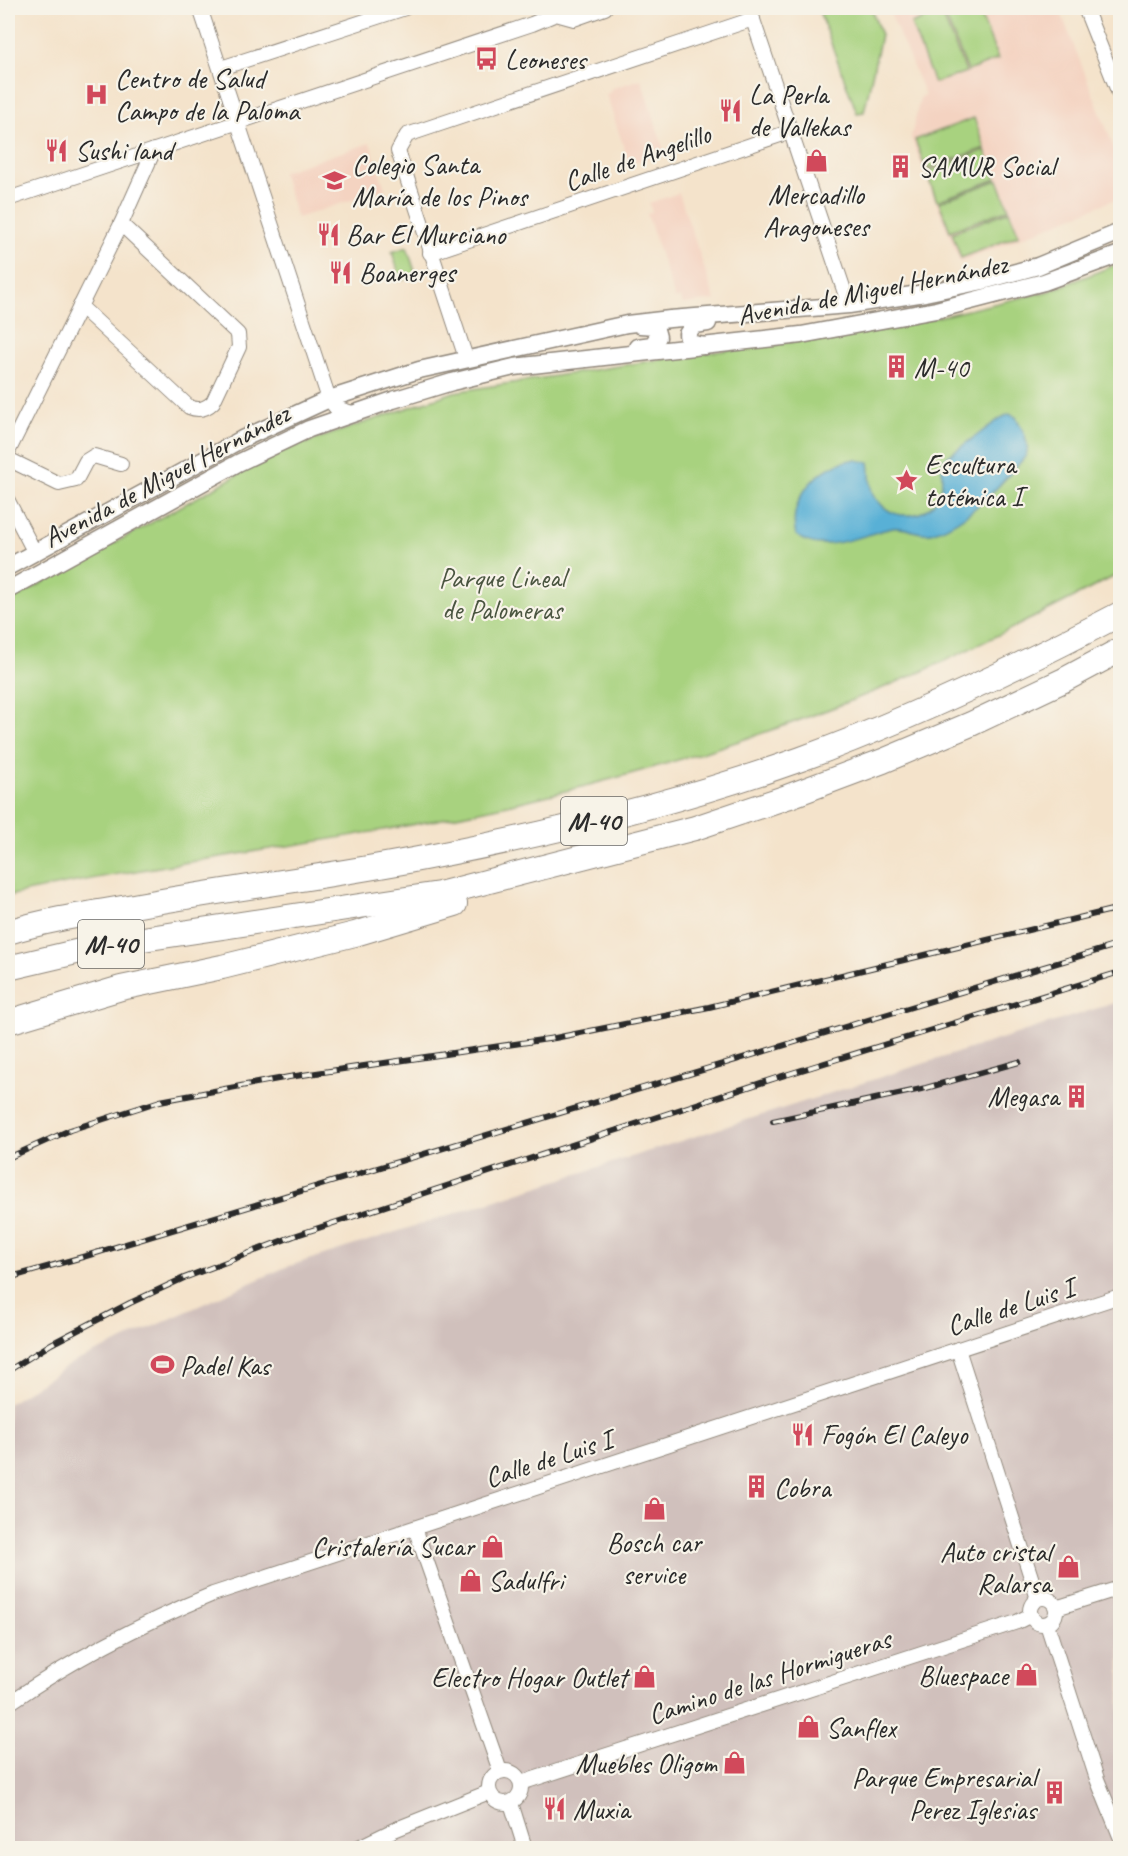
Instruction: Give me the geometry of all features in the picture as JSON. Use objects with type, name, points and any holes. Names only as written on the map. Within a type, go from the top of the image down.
[{"type":"highway","name":"M-40","points":[[8,932],[36,923],[170,899],[438,855],[573,826],[663,803],[755,775],[886,726],[1035,658],[1120,614]]},
{"type":"highway","name":"M-40","points":[[8,968],[110,944],[439,894],[695,828],[883,761],[971,724],[1064,680],[1120,650]]},
{"type":"highway","points":[[8,1022],[121,988],[222,967],[355,934],[539,882],[592,855]]},
{"type":"street","points":[[200,8],[329,399]]},
{"type":"street","points":[[221,68],[405,8]]},
{"type":"street","points":[[8,199],[532,24],[557,10],[574,19],[605,8]]},
{"type":"street","points":[[1085,8],[1120,96]]},
{"type":"street","points":[[466,358],[398,151],[407,135],[751,13],[849,305]]},
{"type":"street","name":"Calle de Angelillo","points":[[430,254],[792,131]]},
{"type":"street","points":[[8,452],[121,224],[154,150]]},
{"type":"street","points":[[80,306],[189,406],[196,410],[207,408],[213,402],[239,347],[238,334],[121,224]]},
{"type":"street","name":"Avenida de Miguel Hernández","points":[[8,567],[242,440],[329,399],[419,370],[627,324],[849,305],[925,293],[983,281],[1038,266],[1120,232]]},
{"type":"street","name":"Avenida de Miguel Hernández","points":[[1044,282],[1120,246]]},
{"type":"street","name":"Avenida de Miguel Hernández","points":[[8,590],[238,464],[309,429],[452,382],[514,368],[801,335],[936,310],[1044,282],[1120,254]]},
{"type":"street","name":"Avenida de Miguel Hernández","points":[[709,346],[689,344],[687,338],[690,328],[694,325],[735,320],[755,312]]},
{"type":"street","name":"Avenida de Miguel Hernández","points":[[584,360],[612,351],[652,345],[656,341],[658,332],[655,326],[627,324]]},
{"type":"street","name":"Avenida de Miguel Hernández","points":[[329,399],[336,408],[352,413]]},
{"type":"street","points":[[8,459],[59,484],[76,480],[86,461],[94,456],[121,465]]},
{"type":"street","points":[[8,501],[35,553]]},
{"type":"street","name":"Calle de Luis I","points":[[8,1704],[85,1655],[128,1632],[213,1594],[1120,1296]]},
{"type":"street","points":[[958,1349],[1038,1599]]},
{"type":"street","points":[[415,1528],[500,1771]]},
{"type":"street","points":[[1056,1608],[1120,1588]]},
{"type":"street","points":[[1038,1599],[1051,1600],[1056,1608],[1054,1619],[1047,1624],[1035,1622],[1030,1607],[1038,1599]]},
{"type":"street","name":"Camino de las Hormigueras","points":[[521,1783],[1017,1622],[1031,1615]]},
{"type":"street","points":[[1047,1624],[1097,1779],[1120,1836]]},
{"type":"street","points":[[500,1771],[509,1771],[517,1775],[521,1783],[518,1798],[511,1803],[494,1800],[489,1792],[489,1784],[493,1776],[500,1771]]},
{"type":"street","points":[[357,1848],[394,1830],[489,1792]]},
{"type":"street","points":[[511,1803],[525,1848]]},
{"type":"shaded area","points":[[888,8],[1059,8],[1120,163],[1120,197],[960,263],[911,138],[920,98],[925,95]]},
{"type":"shaded area","points":[[641,79],[665,153],[635,162],[634,158],[628,160],[606,94],[611,92],[610,89]]},
{"type":"shaded area","name":"Colegio Santa María de los Pinos","points":[[370,143],[385,189],[297,218],[282,172]]},
{"type":"shaded area","points":[[679,193],[715,300],[683,304],[680,297],[675,299],[647,214],[652,212],[649,203]]},
{"type":"shaded area","points":[[1120,1001],[1120,1848],[8,1848],[8,1404],[72,1363],[286,1267]]},
{"type":"green space","points":[[818,8],[871,8],[881,35],[864,112],[857,113]]},
{"type":"green space","points":[[954,8],[978,8],[998,59],[968,71],[943,11]]},
{"type":"green space","points":[[941,12],[966,72],[934,83],[911,24]]},
{"type":"green space","points":[[974,118],[985,148],[926,169],[915,140]]},
{"type":"green space","points":[[985,150],[996,179],[937,201],[926,172]]},
{"type":"green space","points":[[998,180],[1009,209],[950,231],[939,202]]},
{"type":"green space","points":[[1009,211],[1019,235],[961,258],[952,233]]},
{"type":"green space","points":[[407,247],[416,275],[401,280],[392,252]]},
{"type":"green space","name":"Parque Lineal de Palomeras","points":[[1120,263],[1120,573],[1113,577],[973,648],[873,692],[767,732],[659,766],[549,795],[433,821],[129,872],[8,896],[8,602],[279,452],[454,392],[675,357],[887,329],[1049,291]]},
{"type":"water","points":[[1009,414],[1016,417],[1022,429],[1027,443],[1026,454],[989,495],[957,521],[929,533],[893,528],[830,544],[806,541],[796,535],[794,522],[800,497],[816,477],[827,469],[851,460],[869,462],[871,487],[877,500],[885,508],[900,515],[916,514],[930,507],[936,500],[942,483],[944,459]]},
{"type":"railway","points":[[8,1158],[70,1130],[160,1101],[289,1077],[555,1038],[709,1007],[1120,908]]},
{"type":"railway","points":[[8,1278],[1120,944]]},
{"type":"railway","points":[[8,1371],[51,1344],[130,1303],[184,1278],[294,1236],[779,1077],[1120,972]]},
{"type":"railway","points":[[773,1121],[926,1088],[1019,1062]]},
{"type":"place","name":"Leoneses","points":[[487,59]]},
{"type":"place","name":"Centro de Salud Campo de la Paloma","points":[[97,94]]},
{"type":"place","name":"La Perla de Vallekas","points":[[731,110]]},
{"type":"place","name":"Sushi land","points":[[57,150]]},
{"type":"place","name":"Mercadillo Aragoneses","points":[[816,161]]},
{"type":"place","name":"SAMUR Social","points":[[900,166]]},
{"type":"place","name":"Colegio Santa María de los Pinos","points":[[334,180]]},
{"type":"place","name":"Bar El Murciano","points":[[328,234]]},
{"type":"place","name":"Boanerges","points":[[341,272]]},
{"type":"place","name":"M-40","points":[[896,367]]},
{"type":"place","name":"Escultura totémica I","points":[[907,480]]},
{"type":"place","name":"Megasa","points":[[1077,1096]]},
{"type":"place","name":"Padel Kas","points":[[162,1365]]},
{"type":"place","name":"Fogón El Caleyo","points":[[803,1434]]},
{"type":"place","name":"Cobra","points":[[756,1487]]},
{"type":"place","name":"Bosch car service","points":[[654,1509]]},
{"type":"place","name":"Cristalería Sucar","points":[[492,1546]]},
{"type":"place","name":"Auto cristal Ralarsa","points":[[1069,1567]]},
{"type":"place","name":"Sadulfri","points":[[470,1580]]},
{"type":"place","name":"Bluespace","points":[[1026,1675]]},
{"type":"place","name":"Electro Hogar Outlet","points":[[645,1677]]},
{"type":"place","name":"Sanflex","points":[[808,1727]]},
{"type":"place","name":"Muebles Oligom","points":[[735,1763]]},
{"type":"place","name":"Parque Empresarial Perez Iglesias","points":[[1054,1793]]},
{"type":"place","name":"Muxia","points":[[555,1809]]}]
